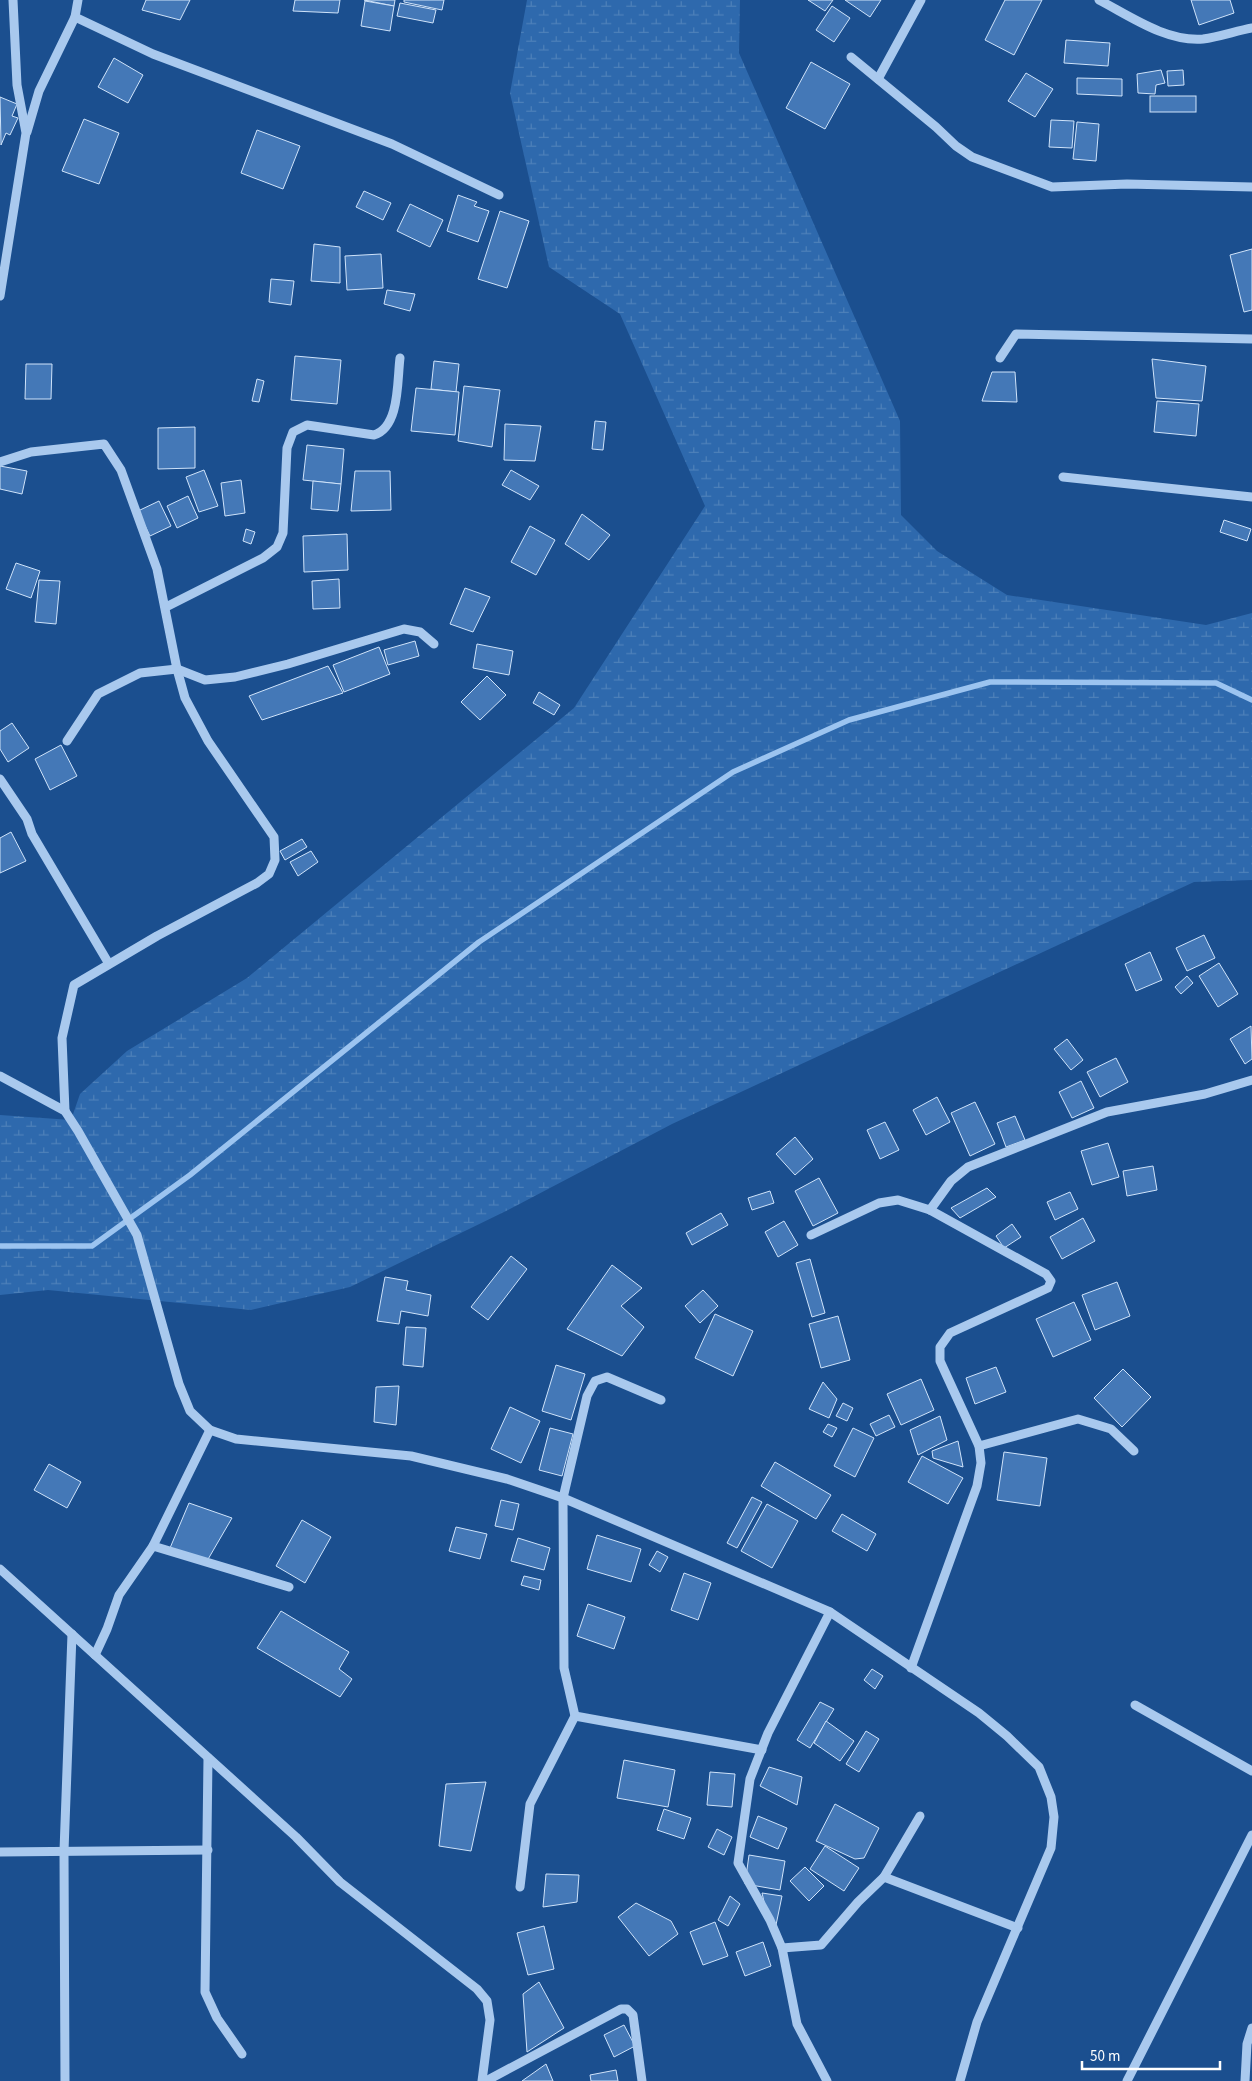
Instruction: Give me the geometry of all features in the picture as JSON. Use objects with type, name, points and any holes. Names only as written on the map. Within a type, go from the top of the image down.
[{"type":"street","points":[[13,0],[17,85],[26,133]]},
{"type":"street","points":[[0,296],[26,133],[39,91],[75,17],[78,0]]},
{"type":"street","points":[[878,79],[921,0]]},
{"type":"street","points":[[1099,0],[1165,34],[1182,38],[1203,39],[1252,28]]},
{"type":"street","points":[[75,17],[153,54],[392,144],[499,195]]},
{"type":"street","points":[[850,57],[956,146],[972,157],[1052,187],[1127,184],[1252,187]]},
{"type":"street","points":[[1000,358],[1016,334],[1252,339]]},
{"type":"street","points":[[166,607],[264,558],[277,547],[283,533],[287,448],[293,432],[307,425],[374,435],[382,432],[392,419],[400,358]]},
{"type":"street","points":[[0,462],[31,452],[104,444],[121,470],[157,569],[177,669],[185,698],[196,720],[274,837],[275,860],[269,874],[257,883],[74,985],[62,1038],[65,1111],[137,1235],[179,1384],[190,1411],[210,1430],[236,1439],[411,1456],[507,1479],[563,1498],[830,1612],[979,1713],[1007,1736],[1039,1767],[1051,1797],[1054,1817],[1051,1848],[977,2022],[960,2081]]},
{"type":"street","points":[[1063,477],[1252,497]]},
{"type":"street","points":[[67,741],[98,694],[140,673],[177,669],[205,680],[235,676],[288,664],[404,629],[420,632],[434,644]]},
{"type":"street","points":[[0,779],[27,819],[32,834],[109,964]]},
{"type":"street","points":[[0,1076],[65,1111]]},
{"type":"street","points":[[930,1210],[951,1181],[968,1167],[1107,1112],[1205,1094],[1252,1080]]},
{"type":"street","points":[[811,1235],[879,1203],[898,1200],[930,1210],[1046,1274],[1051,1281],[1048,1288],[950,1333],[940,1347],[940,1361],[979,1446],[981,1463],[977,1486],[910,1668]]},
{"type":"street","points":[[520,1887],[530,1804],[575,1716],[564,1668],[563,1498],[587,1396],[595,1381],[607,1377],[661,1400]]},
{"type":"street","points":[[979,1446],[1078,1419],[1111,1429],[1134,1451]]},
{"type":"street","points":[[95,1655],[108,1629],[119,1595],[153,1546],[210,1430]]},
{"type":"street","points":[[153,1546],[289,1587]]},
{"type":"street","points":[[0,1569],[296,1837],[340,1882],[477,1989],[487,2001],[490,2020],[484,2081]]},
{"type":"street","points":[[827,2081],[797,2024],[782,1948],[770,1920],[738,1863],[750,1778],[768,1733],[830,1612]]},
{"type":"street","points":[[64,2081],[64,1851],[72,1634]]},
{"type":"street","points":[[1135,1705],[1252,1770]]},
{"type":"street","points":[[575,1716],[762,1750]]},
{"type":"street","points":[[208,1758],[205,1992],[217,2018],[242,2054]]},
{"type":"street","points":[[782,1948],[821,1945],[858,1902],[884,1877],[920,1816]]},
{"type":"street","points":[[1127,2081],[1252,1835]]},
{"type":"street","points":[[0,1852],[208,1850]]},
{"type":"street","points":[[884,1877],[1018,1928]]},
{"type":"street","points":[[484,2081],[621,2009],[627,2009],[632,2015],[642,2081]]},
{"type":"street","points":[[1245,2081],[1247,2044],[1252,2028]]},
{"type":"green space","points":[[527,0],[740,0],[739,53],[900,421],[901,515],[937,551],[1007,595],[1206,625],[1252,613],[1252,880],[1194,882],[672,1124],[506,1211],[350,1287],[251,1310],[48,1290],[0,1295],[0,1115],[71,1120],[80,1094],[127,1051],[247,978],[574,708],[705,506],[620,314],[549,267],[510,93]]},
{"type":"building","points":[[146,0],[190,0],[180,20],[142,10]]},
{"type":"building","points":[[295,0],[340,0],[338,13],[293,11]]},
{"type":"building","points":[[364,0],[395,0],[394,6]]},
{"type":"building","points":[[404,0],[444,0],[442,10],[404,2]]},
{"type":"building","points":[[808,0],[833,0],[825,11]]},
{"type":"building","points":[[845,0],[881,0],[870,17]]},
{"type":"building","points":[[1005,0],[1042,0],[1014,55],[985,40]]},
{"type":"building","points":[[1191,0],[1230,0],[1234,13],[1199,25]]},
{"type":"building","points":[[365,1],[394,6],[390,31],[361,26]]},
{"type":"building","points":[[400,3],[436,10],[433,23],[397,16]]},
{"type":"building","points":[[832,6],[850,18],[834,42],[816,30]]},
{"type":"building","points":[[1066,40],[1110,43],[1108,66],[1064,63]]},
{"type":"building","points":[[114,58],[143,75],[128,103],[98,87]]},
{"type":"building","points":[[811,62],[850,84],[825,129],[786,108]]},
{"type":"building","points":[[1161,70],[1165,83],[1156,85],[1155,94],[1138,93],[1137,74]]},
{"type":"building","points":[[1183,70],[1184,85],[1168,86],[1167,71]]},
{"type":"building","points":[[1026,73],[1053,89],[1035,117],[1008,101]]},
{"type":"building","points":[[1077,78],[1122,79],[1122,96],[1077,94]]},
{"type":"building","points":[[1150,96],[1196,96],[1196,112],[1150,112]]},
{"type":"building","points":[[0,97],[17,104],[12,116],[18,118],[10,135],[6,133],[1,145]]},
{"type":"building","points":[[84,119],[119,133],[99,184],[62,171]]},
{"type":"building","points":[[1051,120],[1074,121],[1072,148],[1049,147]]},
{"type":"building","points":[[1077,122],[1099,124],[1096,161],[1073,159]]},
{"type":"building","points":[[257,130],[300,146],[283,189],[241,173]]},
{"type":"building","points":[[364,191],[391,203],[383,220],[356,207]]},
{"type":"building","points":[[458,195],[477,202],[474,206],[489,211],[478,242],[447,231]]},
{"type":"building","points":[[410,204],[443,220],[430,247],[397,231]]},
{"type":"building","points":[[500,211],[529,221],[507,288],[478,279]]},
{"type":"building","points":[[314,244],[340,247],[340,283],[311,281]]},
{"type":"building","points":[[1252,249],[1252,310],[1244,312],[1230,255]]},
{"type":"building","points":[[381,254],[383,288],[347,290],[345,256]]},
{"type":"building","points":[[271,279],[294,281],[291,305],[269,302]]},
{"type":"building","points":[[387,290],[415,294],[410,311],[384,304]]},
{"type":"building","points":[[295,356],[341,360],[337,404],[291,400]]},
{"type":"building","points":[[1152,359],[1206,366],[1202,401],[1156,398]]},
{"type":"building","points":[[434,361],[459,364],[456,392],[431,389]]},
{"type":"building","points":[[26,364],[52,364],[51,399],[25,399]]},
{"type":"building","points":[[992,372],[1015,372],[1017,402],[982,401]]},
{"type":"building","points":[[257,379],[264,381],[259,402],[252,401]]},
{"type":"building","points":[[464,386],[500,390],[492,447],[458,441]]},
{"type":"building","points":[[416,388],[459,392],[455,435],[411,431]]},
{"type":"building","points":[[1157,401],[1199,404],[1196,436],[1154,432]]},
{"type":"building","points":[[595,421],[606,422],[603,450],[592,449]]},
{"type":"building","points":[[505,424],[541,426],[535,461],[504,460]]},
{"type":"building","points":[[195,427],[195,468],[158,469],[158,428]]},
{"type":"building","points":[[307,445],[344,449],[341,484],[303,480]]},
{"type":"building","points":[[0,466],[27,471],[22,494],[0,489]]},
{"type":"building","points":[[204,470],[218,506],[199,512],[186,477]]},
{"type":"building","points":[[511,470],[539,486],[530,500],[502,485]]},
{"type":"building","points":[[355,471],[390,471],[391,510],[351,511]]},
{"type":"building","points":[[241,480],[245,513],[225,516],[221,483]]},
{"type":"building","points":[[313,481],[341,484],[338,511],[311,509]]},
{"type":"building","points":[[188,496],[198,518],[177,528],[167,506]]},
{"type":"building","points":[[159,501],[171,526],[150,536],[138,511]]},
{"type":"building","points":[[582,514],[610,535],[589,560],[565,544]]},
{"type":"building","points":[[1224,520],[1251,529],[1247,541],[1220,532]]},
{"type":"building","points":[[530,526],[555,540],[536,575],[511,562]]},
{"type":"building","points":[[246,529],[255,532],[251,544],[243,541]]},
{"type":"building","points":[[347,534],[348,570],[304,572],[303,536]]},
{"type":"building","points":[[16,563],[40,571],[31,598],[6,589]]},
{"type":"building","points":[[339,579],[340,608],[313,609],[312,581]]},
{"type":"building","points":[[39,580],[60,581],[56,624],[35,622]]},
{"type":"building","points":[[465,588],[490,597],[473,632],[450,624]]},
{"type":"building","points":[[415,641],[419,656],[388,665],[384,650]]},
{"type":"building","points":[[477,644],[513,651],[509,675],[473,668]]},
{"type":"building","points":[[379,647],[390,674],[344,692],[333,665]]},
{"type":"building","points":[[328,666],[343,693],[262,720],[249,696]]},
{"type":"building","points":[[487,676],[506,695],[480,720],[461,702]]},
{"type":"building","points":[[539,692],[560,705],[554,715],[533,703]]},
{"type":"building","points":[[12,723],[29,748],[8,762],[0,749],[0,731]]},
{"type":"building","points":[[61,745],[77,776],[50,790],[35,759]]},
{"type":"building","points":[[11,832],[26,861],[0,873],[0,838]]},
{"type":"building","points":[[302,839],[307,847],[285,860],[280,851]]},
{"type":"building","points":[[311,851],[318,862],[298,876],[290,862]]},
{"type":"building","points":[[1204,935],[1215,958],[1187,971],[1176,948]]},
{"type":"building","points":[[1150,952],[1162,980],[1136,991],[1125,964]]},
{"type":"building","points":[[1219,963],[1238,994],[1218,1007],[1199,976]]},
{"type":"building","points":[[1187,976],[1193,983],[1181,994],[1175,987]]},
{"type":"building","points":[[1251,1026],[1252,1059],[1245,1064],[1230,1039]]},
{"type":"building","points":[[1067,1039],[1083,1060],[1071,1070],[1054,1049]]},
{"type":"building","points":[[1116,1058],[1128,1082],[1100,1097],[1087,1072]]},
{"type":"building","points":[[1081,1081],[1094,1108],[1072,1118],[1059,1092]]},
{"type":"building","points":[[937,1097],[950,1122],[926,1135],[913,1110]]},
{"type":"building","points":[[975,1102],[995,1144],[970,1156],[951,1113]]},
{"type":"building","points":[[1015,1116],[1025,1140],[1006,1147],[997,1123]]},
{"type":"building","points":[[885,1122],[899,1150],[880,1159],[867,1130]]},
{"type":"building","points":[[795,1137],[813,1159],[795,1175],[776,1154]]},
{"type":"building","points":[[1108,1143],[1119,1177],[1092,1185],[1081,1151]]},
{"type":"building","points":[[1153,1166],[1157,1190],[1127,1196],[1123,1171]]},
{"type":"building","points":[[819,1178],[838,1213],[813,1226],[795,1191]]},
{"type":"building","points":[[987,1188],[996,1197],[960,1218],[951,1208]]},
{"type":"building","points":[[770,1191],[774,1203],[752,1210],[748,1198]]},
{"type":"building","points":[[1070,1192],[1078,1209],[1055,1220],[1047,1202]]},
{"type":"building","points":[[721,1213],[728,1225],[692,1245],[686,1233]]},
{"type":"building","points":[[1083,1218],[1095,1241],[1062,1259],[1050,1237]]},
{"type":"building","points":[[784,1221],[798,1245],[778,1257],[765,1232]]},
{"type":"building","points":[[1012,1224],[1021,1237],[1004,1248],[996,1236]]},
{"type":"building","points":[[511,1256],[527,1269],[488,1320],[471,1307]]},
{"type":"building","points":[[810,1259],[825,1313],[812,1317],[796,1263]]},
{"type":"building","points":[[612,1265],[642,1288],[621,1306],[644,1327],[622,1356],[567,1329]]},
{"type":"building","points":[[385,1277],[408,1281],[406,1290],[431,1295],[428,1316],[401,1311],[399,1324],[377,1321]]},
{"type":"building","points":[[1117,1282],[1130,1316],[1095,1330],[1082,1295]]},
{"type":"building","points":[[703,1290],[718,1306],[700,1323],[685,1306]]},
{"type":"building","points":[[1074,1302],[1091,1340],[1053,1357],[1036,1319]]},
{"type":"building","points":[[715,1314],[753,1331],[733,1376],[695,1358]]},
{"type":"building","points":[[838,1316],[850,1360],[821,1368],[809,1324]]},
{"type":"building","points":[[406,1327],[426,1328],[423,1367],[403,1365]]},
{"type":"building","points":[[556,1365],[585,1374],[571,1420],[542,1411]]},
{"type":"building","points":[[996,1367],[1006,1392],[975,1404],[966,1378]]},
{"type":"building","points":[[1123,1369],[1151,1397],[1122,1427],[1094,1398]]},
{"type":"building","points":[[921,1379],[934,1410],[901,1425],[887,1394]]},
{"type":"building","points":[[823,1382],[837,1399],[829,1418],[809,1409]]},
{"type":"building","points":[[399,1386],[396,1425],[374,1422],[376,1387]]},
{"type":"building","points":[[843,1403],[853,1408],[847,1421],[836,1416]]},
{"type":"building","points":[[510,1407],[540,1421],[521,1463],[491,1449]]},
{"type":"building","points":[[889,1415],[895,1427],[876,1436],[870,1424]]},
{"type":"building","points":[[940,1416],[947,1440],[918,1455],[910,1430]]},
{"type":"building","points":[[828,1424],[837,1428],[832,1437],[823,1432]]},
{"type":"building","points":[[550,1428],[573,1434],[562,1476],[539,1470]]},
{"type":"building","points":[[853,1428],[874,1438],[855,1477],[834,1466]]},
{"type":"building","points":[[958,1441],[963,1467],[933,1458],[932,1451]]},
{"type":"building","points":[[1004,1452],[1047,1458],[1040,1506],[997,1500]]},
{"type":"building","points":[[922,1456],[963,1478],[948,1504],[908,1482]]},
{"type":"building","points":[[775,1462],[831,1495],[816,1519],[761,1486]]},
{"type":"building","points":[[49,1464],[81,1482],[67,1508],[34,1490]]},
{"type":"building","points":[[752,1497],[762,1502],[737,1548],[727,1543]]},
{"type":"building","points":[[501,1500],[519,1504],[513,1530],[495,1526]]},
{"type":"building","points":[[189,1503],[232,1518],[207,1561],[170,1548]]},
{"type":"building","points":[[767,1504],[798,1521],[772,1568],[741,1551]]},
{"type":"building","points":[[842,1514],[876,1534],[867,1551],[832,1531]]},
{"type":"building","points":[[302,1520],[331,1537],[305,1583],[276,1566]]},
{"type":"building","points":[[456,1527],[487,1534],[480,1559],[449,1551]]},
{"type":"building","points":[[597,1535],[641,1549],[631,1582],[587,1569]]},
{"type":"building","points":[[518,1538],[550,1548],[544,1570],[511,1561]]},
{"type":"building","points":[[657,1551],[668,1557],[660,1572],[649,1565]]},
{"type":"building","points":[[684,1573],[711,1583],[698,1620],[671,1610]]},
{"type":"building","points":[[524,1576],[541,1580],[539,1590],[521,1585]]},
{"type":"building","points":[[588,1604],[625,1617],[614,1649],[577,1636]]},
{"type":"building","points":[[281,1611],[349,1652],[339,1669],[352,1679],[340,1697],[257,1648]]},
{"type":"building","points":[[872,1669],[883,1676],[875,1689],[864,1680]]},
{"type":"building","points":[[820,1702],[834,1709],[810,1748],[797,1740]]},
{"type":"building","points":[[826,1721],[854,1741],[840,1761],[814,1743]]},
{"type":"building","points":[[866,1731],[879,1739],[859,1772],[846,1764]]},
{"type":"building","points":[[624,1760],[675,1770],[668,1807],[617,1798]]},
{"type":"building","points":[[769,1767],[802,1777],[797,1805],[760,1786]]},
{"type":"building","points":[[710,1772],[735,1774],[732,1807],[707,1805]]},
{"type":"building","points":[[486,1782],[471,1851],[439,1846],[446,1784]]},
{"type":"building","points":[[835,1804],[879,1828],[864,1858],[855,1859],[816,1841]]},
{"type":"building","points":[[664,1809],[691,1818],[684,1839],[657,1830]]},
{"type":"building","points":[[758,1816],[787,1828],[778,1849],[750,1837]]},
{"type":"building","points":[[717,1829],[732,1837],[724,1855],[708,1847]]},
{"type":"building","points":[[825,1846],[859,1868],[844,1891],[810,1869]]},
{"type":"building","points":[[749,1855],[785,1861],[780,1890],[745,1884]]},
{"type":"building","points":[[805,1867],[824,1886],[809,1901],[790,1881]]},
{"type":"building","points":[[546,1874],[579,1875],[577,1902],[543,1907]]},
{"type":"building","points":[[762,1893],[782,1896],[776,1925],[765,1906]]},
{"type":"building","points":[[730,1896],[740,1904],[728,1926],[718,1920]]},
{"type":"building","points":[[636,1903],[671,1921],[678,1934],[649,1956],[618,1917]]},
{"type":"building","points":[[715,1922],[728,1956],[703,1965],[690,1932]]},
{"type":"building","points":[[544,1926],[554,1969],[528,1975],[517,1933]]},
{"type":"building","points":[[763,1942],[771,1966],[745,1976],[736,1952]]},
{"type":"building","points":[[539,1982],[564,2028],[527,2052],[523,1994]]},
{"type":"building","points":[[624,2025],[635,2046],[614,2057],[604,2035]]},
{"type":"building","points":[[546,2064],[553,2081],[522,2081]]},
{"type":"building","points":[[616,2070],[618,2081],[591,2081],[590,2075]]},
{"type":"waterway","points":[[0,1246],[92,1246],[190,1175],[479,942],[733,772],[849,720],[990,682],[1216,683],[1252,700]]}]
